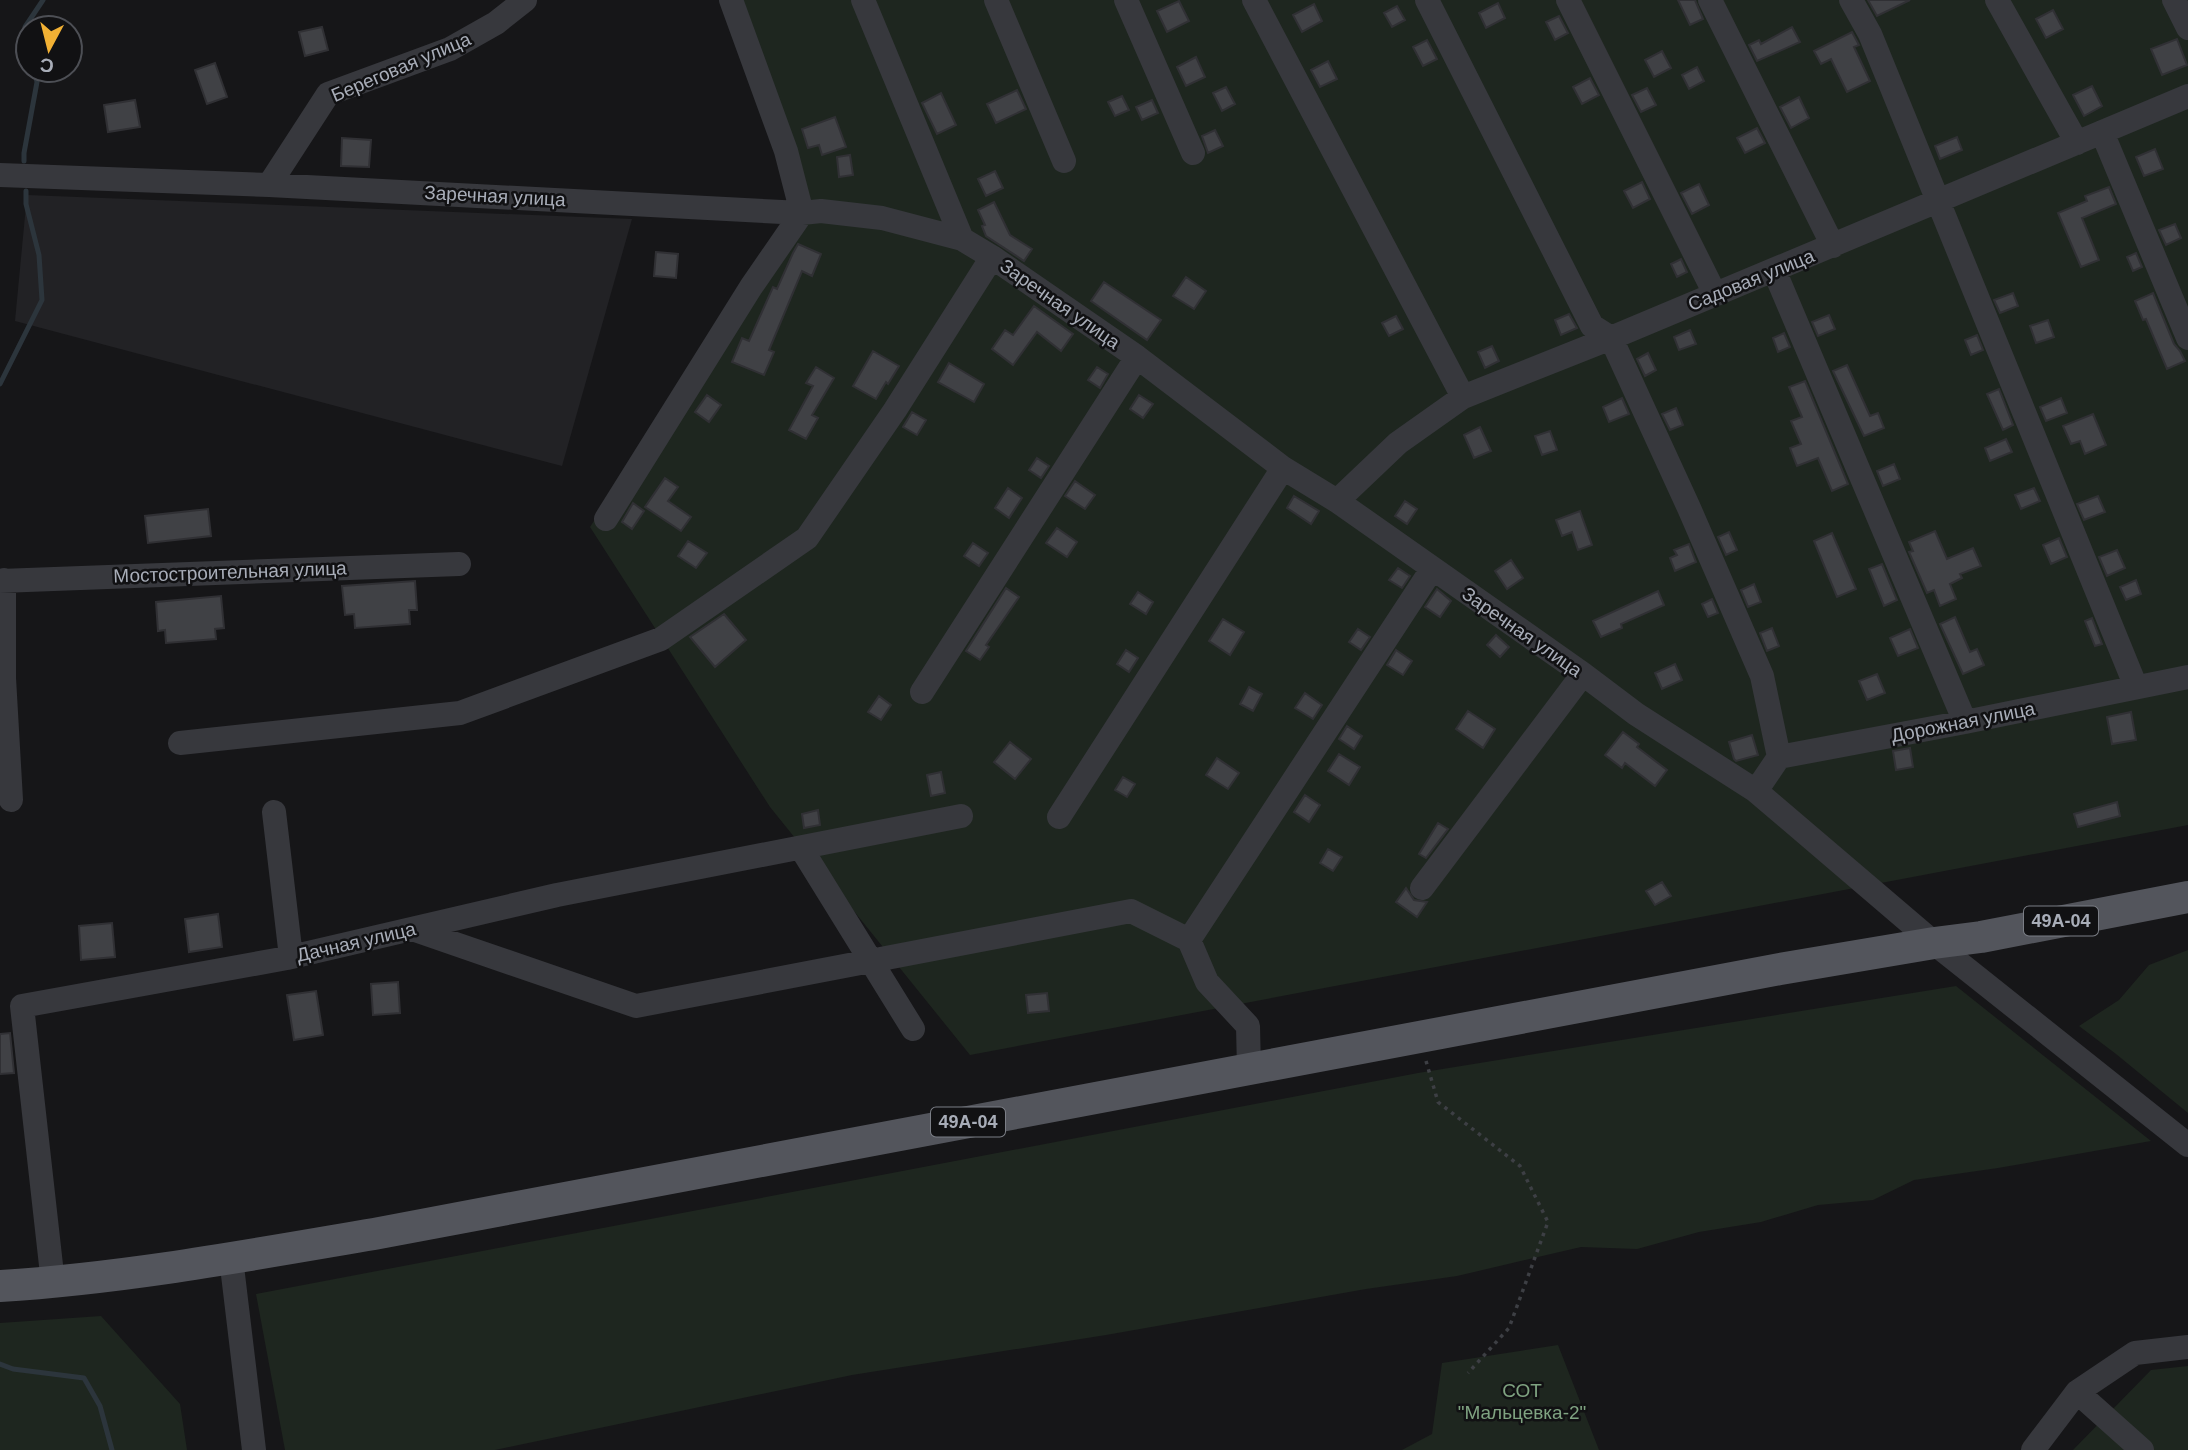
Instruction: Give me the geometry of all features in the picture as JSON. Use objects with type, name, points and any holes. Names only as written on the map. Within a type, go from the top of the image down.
[{"type":"main road","name":"49А-04","points":[[0,1286],[53,1283],[231,1258],[388,1231],[1766,971],[1981,937],[2188,897]]},
{"type":"street","name":"Береговая улица","points":[[269,185],[328,94],[450,50],[496,23],[525,0]]},
{"type":"street","points":[[606,519],[751,287],[803,213],[786,151],[731,0]]},
{"type":"street","points":[[863,0],[962,239]]},
{"type":"street","points":[[996,0],[1064,161]]},
{"type":"street","points":[[1126,0],[1193,153]]},
{"type":"street","points":[[1254,0],[1463,397]]},
{"type":"street","points":[[1427,0],[1592,326],[1611,338],[1762,676],[1779,757],[1756,791]]},
{"type":"street","points":[[1568,0],[1715,294]]},
{"type":"street","points":[[1710,0],[1833,246]]},
{"type":"street","points":[[1851,0],[1870,34],[2136,687]]},
{"type":"street","points":[[1997,0],[2077,143]]},
{"type":"street","points":[[2174,0],[2188,28]]},
{"type":"street","name":"Садовая улица","points":[[1337,501],[1398,443],[1463,397],[1833,246],[2188,96]]},
{"type":"street","points":[[2102,132],[2188,338]]},
{"type":"street","name":"Заречная улица","points":[[0,175],[269,185],[803,213],[821,211],[882,218],[962,239],[1137,358],[1283,468],[1337,501],[1583,674],[1636,715],[1756,791],[1934,943],[2188,1145]]},
{"type":"street","points":[[180,743],[460,713],[661,639],[807,538],[895,410],[992,257]]},
{"type":"street","points":[[1774,270],[1965,722]]},
{"type":"street","points":[[922,692],[1137,358]]},
{"type":"street","points":[[1059,817],[1283,468]]},
{"type":"street","name":"Мостостроительная улица","points":[[2,581],[459,564]]},
{"type":"street","points":[[1189,940],[1432,569]]},
{"type":"street","points":[[2,581],[11,800]]},
{"type":"street","points":[[1422,888],[1583,674]]},
{"type":"street","name":"Дорожная улица","points":[[1779,757],[2188,677]]},
{"type":"street","points":[[274,812],[291,957]]},
{"type":"street","name":"Дачная улица","points":[[53,1283],[22,1006],[291,957],[557,895],[961,816]]},
{"type":"street","points":[[801,849],[912,1028]]},
{"type":"street","points":[[411,929],[636,1006],[1131,911],[1189,940],[1207,982],[1248,1026],[1248,1069]]},
{"type":"street","points":[[231,1258],[254,1450]]},
{"type":"street","points":[[2033,1450],[2077,1392],[2135,1353],[2188,1347]]},
{"type":"street","points":[[2077,1392],[2142,1450]]},
{"type":"path","points":[[1418,1037],[1438,1102],[1520,1166],[1548,1222],[1509,1328],[1468,1373]]},
{"type":"shaded area","points":[[27,195],[632,219],[562,466],[15,321]]},
{"type":"green space","points":[[719,0],[2188,0],[2188,825],[970,1055],[770,807],[590,527],[779,238],[792,196]]},
{"type":"green space","points":[[2188,950],[2188,1113],[2079,1026],[2119,1000],[2149,965]]},
{"type":"green space","points":[[1956,986],[2151,1141],[1914,1180],[1873,1200],[1818,1205],[1761,1222],[1699,1232],[1637,1249],[1581,1247],[1457,1276],[852,1375],[495,1450],[285,1450],[256,1294],[1418,1073]]},
{"type":"green space","points":[[101,1316],[180,1404],[187,1450],[0,1450],[0,1323]]},
{"type":"green space","name":"СОТ \"Мальцевка-2\"","points":[[1558,1345],[1599,1450],[1402,1450],[1432,1434],[1442,1363]]},
{"type":"green space","points":[[2188,1366],[2188,1450],[2073,1450],[2151,1370]]},
{"type":"building","points":[[1678,0],[1695,0],[1703,19],[1690,25]]},
{"type":"building","points":[[1868,0],[1910,0],[1877,16]]},
{"type":"building","points":[[1179,1],[1189,21],[1167,32],[1157,11]]},
{"type":"building","points":[[1498,3],[1505,18],[1486,28],[1479,13]]},
{"type":"building","points":[[1314,4],[1322,21],[1302,32],[1293,15]]},
{"type":"building","points":[[1397,6],[1405,20],[1392,27],[1384,13]]},
{"type":"building","points":[[2053,10],[2063,29],[2046,38],[2036,19]]},
{"type":"building","points":[[1559,16],[1568,33],[1555,40],[1546,22]]},
{"type":"building","points":[[322,27],[328,50],[305,56],[299,32]]},
{"type":"building","points":[[1792,27],[1800,42],[1757,61],[1749,45],[1759,40],[1761,44]]},
{"type":"building","points":[[1852,32],[1859,45],[1854,47],[1870,81],[1847,92],[1831,59],[1821,64],[1814,51]]},
{"type":"building","points":[[2177,39],[2187,65],[2162,75],[2151,49]]},
{"type":"building","points":[[1427,40],[1437,59],[1423,66],[1413,47]]},
{"type":"building","points":[[1662,51],[1671,68],[1654,77],[1645,60]]},
{"type":"building","points":[[1196,57],[1205,77],[1186,86],[1177,67]]},
{"type":"building","points":[[1328,61],[1337,79],[1320,87],[1311,70]]},
{"type":"building","points":[[215,63],[227,97],[207,104],[195,70]]},
{"type":"building","points":[[1697,67],[1704,81],[1689,89],[1682,75]]},
{"type":"building","points":[[1590,78],[1599,95],[1582,104],[1573,87]]},
{"type":"building","points":[[2092,86],[2102,106],[2084,116],[2073,95]]},
{"type":"building","points":[[1226,87],[1235,104],[1222,111],[1213,93]]},
{"type":"building","points":[[1647,88],[1656,105],[1641,112],[1632,95]]},
{"type":"building","points":[[1017,90],[1026,109],[996,123],[987,104]]},
{"type":"building","points":[[941,93],[956,125],[937,134],[922,103]]},
{"type":"building","points":[[1122,96],[1129,110],[1115,116],[1108,102]]},
{"type":"building","points":[[1799,97],[1809,118],[1791,128],[1780,107]]},
{"type":"building","points":[[135,100],[140,127],[108,132],[104,105]]},
{"type":"building","points":[[1152,100],[1158,113],[1142,120],[1136,107]]},
{"type":"building","points":[[835,117],[846,147],[822,155],[819,145],[808,148],[802,129]]},
{"type":"building","points":[[1757,128],[1765,143],[1745,153],[1737,138]]},
{"type":"building","points":[[1215,130],[1223,146],[1208,153],[1202,136]]},
{"type":"building","points":[[1957,137],[1962,150],[1940,159],[1935,146]]},
{"type":"building","points":[[342,138],[371,140],[369,167],[341,166]]},
{"type":"building","points":[[2155,149],[2163,169],[2144,176],[2136,157]]},
{"type":"building","points":[[850,155],[853,175],[839,177],[837,157]]},
{"type":"building","points":[[995,171],[1003,188],[986,196],[978,179]]},
{"type":"building","points":[[1642,182],[1650,199],[1633,208],[1624,191]]},
{"type":"building","points":[[1699,184],[1709,205],[1692,214],[1681,193]]},
{"type":"building","points":[[2109,187],[2116,204],[2082,218],[2099,260],[2081,267],[2058,213],[2087,201],[2085,196]]},
{"type":"building","points":[[994,202],[1010,235],[1032,249],[1024,261],[986,236],[982,226],[985,225],[978,210]]},
{"type":"building","points":[[2175,224],[2181,238],[2166,245],[2159,230]]},
{"type":"building","points":[[798,244],[821,254],[812,276],[802,271],[769,350],[774,352],[764,375],[732,362],[742,338],[749,341],[773,287],[777,289]]},
{"type":"building","points":[[656,252],[678,254],[676,278],[654,276]]},
{"type":"building","points":[[2136,253],[2142,267],[2133,271],[2127,257]]},
{"type":"building","points":[[1681,259],[1687,272],[1677,277],[1671,264]]},
{"type":"building","points":[[1186,277],[1206,291],[1194,309],[1173,296]]},
{"type":"building","points":[[1104,282],[1161,320],[1147,340],[1091,301]]},
{"type":"building","points":[[2013,293],[2018,306],[2000,313],[1994,300]]},
{"type":"building","points":[[2153,293],[2174,344],[2185,361],[2167,369],[2146,319],[2143,320],[2135,301]]},
{"type":"building","points":[[1034,306],[1073,334],[1061,351],[1037,332],[1013,365],[992,349],[1005,330],[1013,335]]},
{"type":"building","points":[[1569,314],[1577,328],[1561,335],[1555,320]]},
{"type":"building","points":[[1829,315],[1835,329],[1818,336],[1812,322]]},
{"type":"building","points":[[1396,316],[1403,329],[1389,336],[1382,323]]},
{"type":"building","points":[[2048,320],[2054,337],[2036,343],[2030,326]]},
{"type":"building","points":[[1690,330],[1696,344],[1679,350],[1674,337]]},
{"type":"building","points":[[1784,333],[1790,347],[1778,352],[1773,338]]},
{"type":"building","points":[[1977,335],[1983,350],[1971,355],[1965,340]]},
{"type":"building","points":[[1492,346],[1499,361],[1485,368],[1478,352]]},
{"type":"building","points":[[873,351],[899,366],[876,399],[853,386]]},
{"type":"building","points":[[1648,353],[1656,370],[1645,376],[1637,359]]},
{"type":"building","points":[[949,363],[984,384],[974,402],[938,382]]},
{"type":"building","points":[[1847,365],[1870,416],[1878,413],[1884,428],[1864,436],[1833,371]]},
{"type":"building","points":[[816,367],[834,378],[812,415],[818,418],[806,439],[789,430],[813,386],[806,383]]},
{"type":"building","points":[[1097,367],[1108,374],[1100,388],[1088,380]]},
{"type":"building","points":[[1805,381],[1848,484],[1832,491],[1818,458],[1797,466],[1790,448],[1801,444],[1791,421],[1802,417],[1789,387]]},
{"type":"building","points":[[1999,389],[2013,425],[2003,430],[1987,394]]},
{"type":"building","points":[[707,395],[721,405],[709,422],[695,412]]},
{"type":"building","points":[[1139,395],[1153,404],[1143,418],[1130,409]]},
{"type":"building","points":[[1622,398],[1629,414],[1609,422],[1603,407]]},
{"type":"building","points":[[2061,398],[2067,413],[2046,421],[2040,407]]},
{"type":"building","points":[[1676,408],[1683,425],[1670,430],[1662,414]]},
{"type":"building","points":[[912,412],[926,420],[917,435],[903,427]]},
{"type":"building","points":[[2093,414],[2106,445],[2085,454],[2080,441],[2071,444],[2063,426]]},
{"type":"building","points":[[1480,427],[1491,451],[1474,458],[1464,435]]},
{"type":"building","points":[[1550,431],[1557,450],[1542,455],[1535,436]]},
{"type":"building","points":[[2006,439],[2012,452],[1990,461],[1985,448]]},
{"type":"building","points":[[1037,458],[1049,466],[1041,478],[1029,470]]},
{"type":"building","points":[[1894,464],[1900,479],[1883,486],[1877,471]]},
{"type":"building","points":[[665,478],[678,487],[668,501],[691,517],[681,531],[645,507]]},
{"type":"building","points":[[1075,481],[1095,495],[1085,509],[1065,496]]},
{"type":"building","points":[[1008,488],[1022,498],[1009,518],[995,508]]},
{"type":"building","points":[[2034,488],[2040,501],[2021,509],[2015,495]]},
{"type":"building","points":[[1294,496],[1319,511],[1311,524],[1287,508]]},
{"type":"building","points":[[2098,496],[2105,512],[2084,520],[2077,504]]},
{"type":"building","points":[[1405,501],[1417,509],[1407,524],[1395,516]]},
{"type":"building","points":[[633,503],[644,511],[632,529],[622,522]]},
{"type":"building","points":[[208,509],[211,536],[148,543],[145,516]]},
{"type":"building","points":[[1580,511],[1592,545],[1578,550],[1572,532],[1562,536],[1556,520]]},
{"type":"building","points":[[1057,528],[1077,542],[1067,557],[1046,543]]},
{"type":"building","points":[[1935,531],[1947,559],[1973,548],[1981,566],[1960,574],[1962,578],[1950,584],[1956,599],[1940,606],[1934,590],[1927,593],[1909,552],[1913,551],[1909,542]]},
{"type":"building","points":[[1729,532],[1737,550],[1726,555],[1718,537]]},
{"type":"building","points":[[1832,533],[1856,589],[1837,597],[1814,541]]},
{"type":"building","points":[[2059,538],[2067,557],[2051,564],[2043,545]]},
{"type":"building","points":[[688,541],[707,553],[696,568],[678,556]]},
{"type":"building","points":[[973,543],[988,553],[979,566],[964,556]]},
{"type":"building","points":[[1689,544],[1696,562],[1675,571],[1670,558],[1677,555],[1674,550]]},
{"type":"building","points":[[2117,550],[2125,568],[2107,576],[2099,557]]},
{"type":"building","points":[[1511,560],[1523,578],[1507,589],[1495,571]]},
{"type":"building","points":[[1882,564],[1897,600],[1884,606],[1869,569]]},
{"type":"building","points":[[1398,568],[1410,576],[1402,588],[1389,580]]},
{"type":"building","points":[[2136,580],[2141,594],[2126,600],[2120,587]]},
{"type":"building","points":[[415,581],[417,610],[409,610],[410,624],[355,628],[354,614],[345,615],[342,586]]},
{"type":"building","points":[[1754,584],[1761,602],[1748,607],[1741,590]]},
{"type":"building","points":[[1006,588],[1019,597],[986,645],[989,647],[980,660],[966,651]]},
{"type":"building","points":[[1437,589],[1451,601],[1440,617],[1425,607]]},
{"type":"building","points":[[1658,591],[1664,605],[1621,624],[1622,628],[1601,637],[1593,621]]},
{"type":"building","points":[[1138,592],[1153,602],[1146,614],[1130,604]]},
{"type":"building","points":[[221,596],[224,628],[215,629],[216,639],[166,643],[165,630],[158,631],[156,602]]},
{"type":"building","points":[[1712,599],[1718,613],[1708,617],[1702,604]]},
{"type":"building","points":[[724,614],[746,640],[715,667],[690,637]]},
{"type":"building","points":[[1955,617],[1970,652],[1977,649],[1984,665],[1963,674],[1940,624]]},
{"type":"building","points":[[2092,618],[2102,644],[2095,646],[2085,621]]},
{"type":"building","points":[[1223,619],[1244,632],[1230,655],[1209,641]]},
{"type":"building","points":[[1772,628],[1779,646],[1767,651],[1760,633]]},
{"type":"building","points":[[1358,629],[1370,637],[1361,650],[1349,642]]},
{"type":"building","points":[[1910,629],[1918,648],[1898,656],[1890,638]]},
{"type":"building","points":[[1496,635],[1509,647],[1500,657],[1487,645]]},
{"type":"building","points":[[1126,650],[1138,658],[1129,672],[1117,664]]},
{"type":"building","points":[[1396,650],[1412,661],[1403,675],[1387,665]]},
{"type":"building","points":[[1675,664],[1682,680],[1662,689],[1655,673]]},
{"type":"building","points":[[1877,674],[1885,693],[1867,700],[1859,681]]},
{"type":"building","points":[[1249,687],[1262,694],[1253,711],[1240,704]]},
{"type":"building","points":[[1305,693],[1322,705],[1313,719],[1295,708]]},
{"type":"building","points":[[879,696],[891,705],[881,720],[868,712]]},
{"type":"building","points":[[1468,711],[1495,729],[1483,748],[1456,729]]},
{"type":"building","points":[[2131,712],[2136,740],[2112,744],[2107,717]]},
{"type":"building","points":[[1347,726],[1362,736],[1354,749],[1339,739]]},
{"type":"building","points":[[1623,732],[1639,744],[1637,747],[1667,770],[1655,786],[1625,763],[1622,768],[1605,755]]},
{"type":"building","points":[[1752,735],[1758,755],[1736,761],[1729,742]]},
{"type":"building","points":[[1010,742],[1031,759],[1015,779],[994,762]]},
{"type":"building","points":[[1910,748],[1913,767],[1896,770],[1893,751]]},
{"type":"building","points":[[1339,754],[1360,767],[1349,785],[1328,771]]},
{"type":"building","points":[[1217,758],[1239,773],[1228,789],[1206,775]]},
{"type":"building","points":[[941,772],[945,793],[931,796],[927,775]]},
{"type":"building","points":[[1123,777],[1135,784],[1127,797],[1115,790]]},
{"type":"building","points":[[1305,795],[1320,805],[1309,822],[1294,812]]},
{"type":"building","points":[[2117,802],[2120,816],[2078,827],[2074,814]]},
{"type":"building","points":[[818,810],[820,825],[804,828],[802,814]]},
{"type":"building","points":[[1438,823],[1448,829],[1426,858],[1419,854]]},
{"type":"building","points":[[1328,849],[1342,857],[1333,871],[1320,863]]},
{"type":"building","points":[[1662,882],[1671,896],[1655,905],[1646,891]]},
{"type":"building","points":[[1406,888],[1414,900],[1427,902],[1417,917],[1396,902]]},
{"type":"building","points":[[218,914],[222,947],[189,952],[185,919]]},
{"type":"building","points":[[112,923],[115,957],[81,960],[79,926]]},
{"type":"building","points":[[398,982],[400,1013],[373,1015],[371,984]]},
{"type":"building","points":[[316,991],[323,1035],[294,1040],[287,995]]},
{"type":"building","points":[[1047,993],[1049,1011],[1028,1013],[1026,995]]},
{"type":"building","points":[[10,1033],[14,1073],[0,1074],[0,1034]]},
{"type":"waterway","points":[[34,14],[43,0]]},
{"type":"waterway","points":[[24,161],[37,84]]},
{"type":"waterway","points":[[0,384],[42,300],[39,255],[26,204],[26,191]]},
{"type":"waterway","points":[[0,1364],[13,1369],[84,1378],[100,1406],[112,1450]]}]
